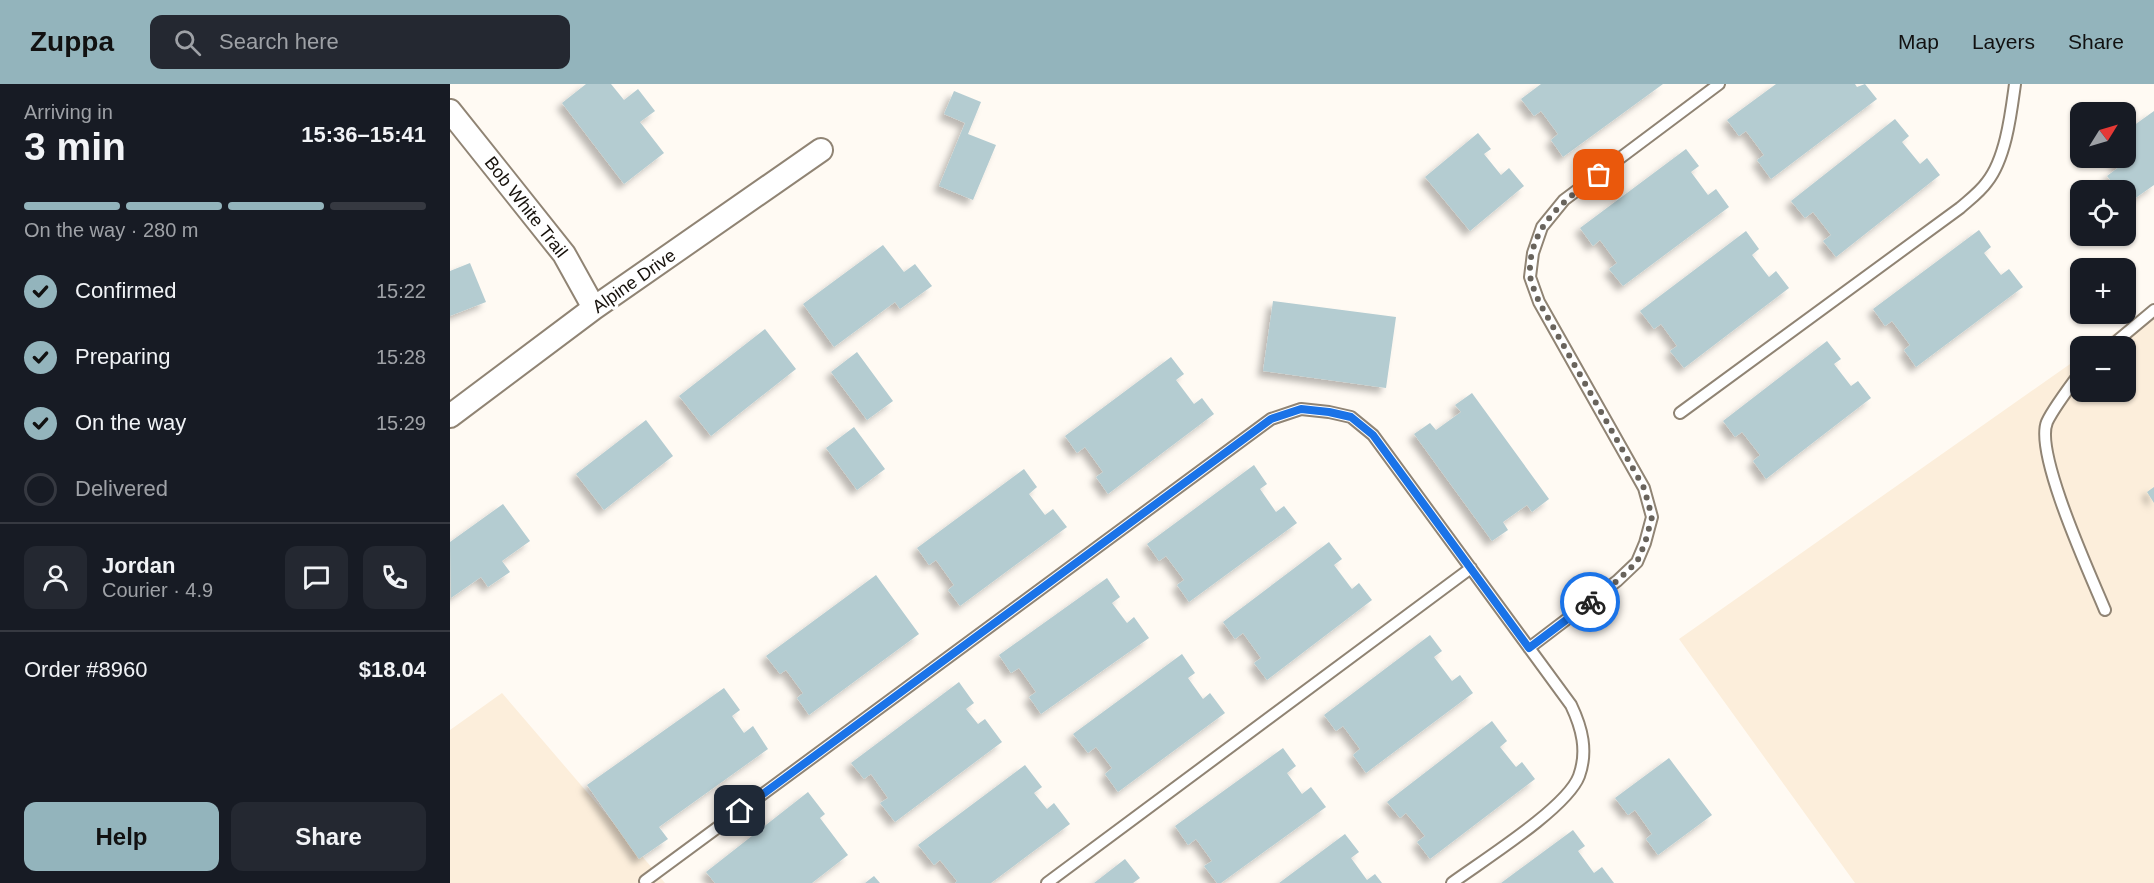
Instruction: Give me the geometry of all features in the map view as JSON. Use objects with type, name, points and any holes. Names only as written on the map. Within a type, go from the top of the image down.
[{"type":"street","name":"Bob White Trail","points":[[450,111],[564,254],[594,308]]},
{"type":"street","name":"Alpine Drive","points":[[450,416],[594,308],[821,150]]},
{"type":"lane","points":[[1529,648],[1617,581],[1637,562],[1652,517],[1644,488],[1539,302],[1530,277],[1533,253],[1542,227],[1564,200],[1719,84]]},
{"type":"lane","points":[[1680,413],[1960,208],[1988,182],[2009,128],[2016,84]]},
{"type":"lane","points":[[2123,336],[2154,310]]},
{"type":"lane","points":[[2070,388],[2046,423],[2049,465],[2075,539],[2105,610]]},
{"type":"lane","points":[[645,881],[1271,419],[1301,409],[1351,417],[1373,435],[1571,705],[1582,729],[1583,753],[1578,777],[1559,804],[1452,883]]},
{"type":"lane","points":[[1047,883],[1471,568]]},
{"type":"shaded area","points":[[2154,306],[2154,883],[1855,883],[1679,639],[2070,364],[2070,402],[2136,402],[2136,336],[2110,336],[2128,324],[2136,324],[2136,318]]},
{"type":"shaded area","points":[[502,693],[665,883],[450,883],[450,730]]},
{"type":"building","points":[[586,84],[611,84],[624,100],[638,89],[655,111],[640,122],[664,153],[624,184],[562,103]]},
{"type":"building","points":[[1541,84],[1663,84],[1563,157],[1551,140],[1558,134],[1541,111],[1534,116],[1521,99]]},
{"type":"building","points":[[1776,84],[1855,84],[1857,87],[1865,84],[1877,99],[1771,179],[1757,160],[1764,155],[1746,131],[1739,136],[1727,120]]},
{"type":"building","points":[[954,91],[981,102],[968,134],[996,145],[973,200],[939,186],[965,123],[944,114]]},
{"type":"building","points":[[2154,111],[2154,185],[2136,198],[2136,180],[2110,180],[2107,176],[2118,168],[2136,168],[2136,124]]},
{"type":"building","points":[[1895,119],[1909,136],[1902,142],[1920,164],[1927,158],[1940,175],[1836,257],[1823,241],[1831,235],[1813,212],[1805,218],[1791,201]]},
{"type":"building","points":[[1478,133],[1491,149],[1484,154],[1501,175],[1509,168],[1524,186],[1470,231],[1425,177]]},
{"type":"building","points":[[1686,149],[1699,166],[1691,172],[1708,195],[1716,189],[1729,207],[1623,286],[1609,269],[1617,263],[1600,240],[1593,246],[1580,228]]},
{"type":"building","points":[[1979,230],[1991,247],[1984,253],[2001,275],[2009,269],[2023,287],[1916,367],[1904,350],[1910,345],[1892,321],[1885,326],[1873,309]]},
{"type":"building","points":[[1746,231],[1759,249],[1752,255],[1769,277],[1776,271],[1789,288],[1684,368],[1670,351],[1677,346],[1661,324],[1654,329],[1640,311]]},
{"type":"building","points":[[883,245],[904,272],[915,264],[932,286],[900,309],[895,302],[834,347],[803,304]]},
{"type":"building","points":[[470,263],[486,302],[450,316],[450,271]]},
{"type":"building","points":[[1273,301],[1396,317],[1386,388],[1263,371]]},
{"type":"building","points":[[765,329],[796,369],[711,436],[679,396]]},
{"type":"building","points":[[1827,341],[1841,359],[1834,364],[1851,386],[1858,381],[1871,398],[1766,479],[1753,461],[1760,455],[1742,432],[1735,437],[1723,421]]},
{"type":"building","points":[[857,352],[893,401],[867,420],[831,372]]},
{"type":"building","points":[[1171,357],[1184,374],[1176,380],[1194,404],[1202,398],[1214,414],[1108,494],[1096,477],[1103,472],[1085,447],[1077,453],[1065,436]]},
{"type":"building","points":[[1472,393],[1549,499],[1532,512],[1527,505],[1503,522],[1508,530],[1492,541],[1414,434],[1430,423],[1436,430],[1461,412],[1455,405]]},
{"type":"building","points":[[646,420],[673,456],[604,510],[576,474]]},
{"type":"building","points":[[854,427],[885,469],[857,490],[826,448]]},
{"type":"building","points":[[1254,465],[1267,484],[1260,489],[1276,512],[1284,506],[1297,523],[1189,602],[1177,585],[1184,580],[1166,556],[1159,561],[1147,544]]},
{"type":"building","points":[[1024,469],[1037,487],[1029,494],[1045,515],[1053,509],[1067,527],[960,606],[948,590],[954,585],[936,560],[929,565],[917,548]]},
{"type":"building","points":[[2154,487],[2154,503],[2147,492]]},
{"type":"building","points":[[503,504],[530,541],[502,561],[510,572],[488,587],[481,577],[451,598],[450,542]]},
{"type":"building","points":[[1329,542],[1342,559],[1334,565],[1352,589],[1359,583],[1372,600],[1267,680],[1254,663],[1261,658],[1243,633],[1235,639],[1223,622]]},
{"type":"building","points":[[876,575],[919,634],[809,715],[797,698],[803,693],[786,670],[780,674],[766,656]]},
{"type":"building","points":[[1107,578],[1120,597],[1112,603],[1127,623],[1134,617],[1149,638],[1041,714],[1029,697],[1036,692],[1019,668],[1011,673],[999,655]]},
{"type":"building","points":[[1430,635],[1442,651],[1434,657],[1452,681],[1460,675],[1473,693],[1366,773],[1353,755],[1360,749],[1343,726],[1336,731],[1324,715]]},
{"type":"building","points":[[1182,654],[1195,673],[1188,678],[1203,699],[1210,693],[1225,713],[1118,792],[1105,774],[1112,768],[1096,747],[1088,753],[1073,734]]},
{"type":"building","points":[[959,682],[974,703],[966,709],[978,724],[985,719],[1002,742],[895,822],[880,803],[888,798],[871,774],[864,779],[851,763]]},
{"type":"building","points":[[724,688],[740,710],[732,716],[744,733],[753,726],[768,749],[659,827],[668,839],[639,859],[587,785]]},
{"type":"building","points":[[1492,721],[1507,741],[1500,747],[1516,767],[1522,762],[1535,779],[1430,859],[1417,842],[1425,836],[1406,813],[1400,818],[1387,802]]},
{"type":"building","points":[[1283,748],[1296,766],[1287,773],[1302,794],[1311,787],[1326,807],[1221,883],[1217,883],[1204,866],[1212,861],[1196,839],[1188,845],[1175,826]]},
{"type":"building","points":[[1669,758],[1712,815],[1658,855],[1646,839],[1652,834],[1635,810],[1628,815],[1615,798]]},
{"type":"building","points":[[1025,765],[1042,787],[1034,793],[1047,809],[1054,803],[1070,824],[991,883],[955,883],[957,881],[940,860],[934,865],[918,845]]},
{"type":"building","points":[[808,792],[825,814],[820,818],[848,855],[812,883],[715,883],[706,872]]},
{"type":"building","points":[[1573,830],[1585,846],[1578,851],[1594,873],[1602,867],[1614,883],[1501,883]]},
{"type":"building","points":[[1345,834],[1359,852],[1351,858],[1367,880],[1375,874],[1382,883],[1279,883]]},
{"type":"building","points":[[1125,859],[1140,878],[1133,883],[1094,883]]},
{"type":"building","points":[[874,876],[880,883],[865,883]]},
{"type":"way so far","points":[[1590,602],[1637,562],[1652,517],[1644,488],[1539,302],[1530,277],[1533,253],[1542,227],[1564,200],[1599,175]]},
{"type":"route","points":[[740,811],[1271,419],[1301,409],[1351,417],[1373,435],[1529,648],[1590,602]]}]
